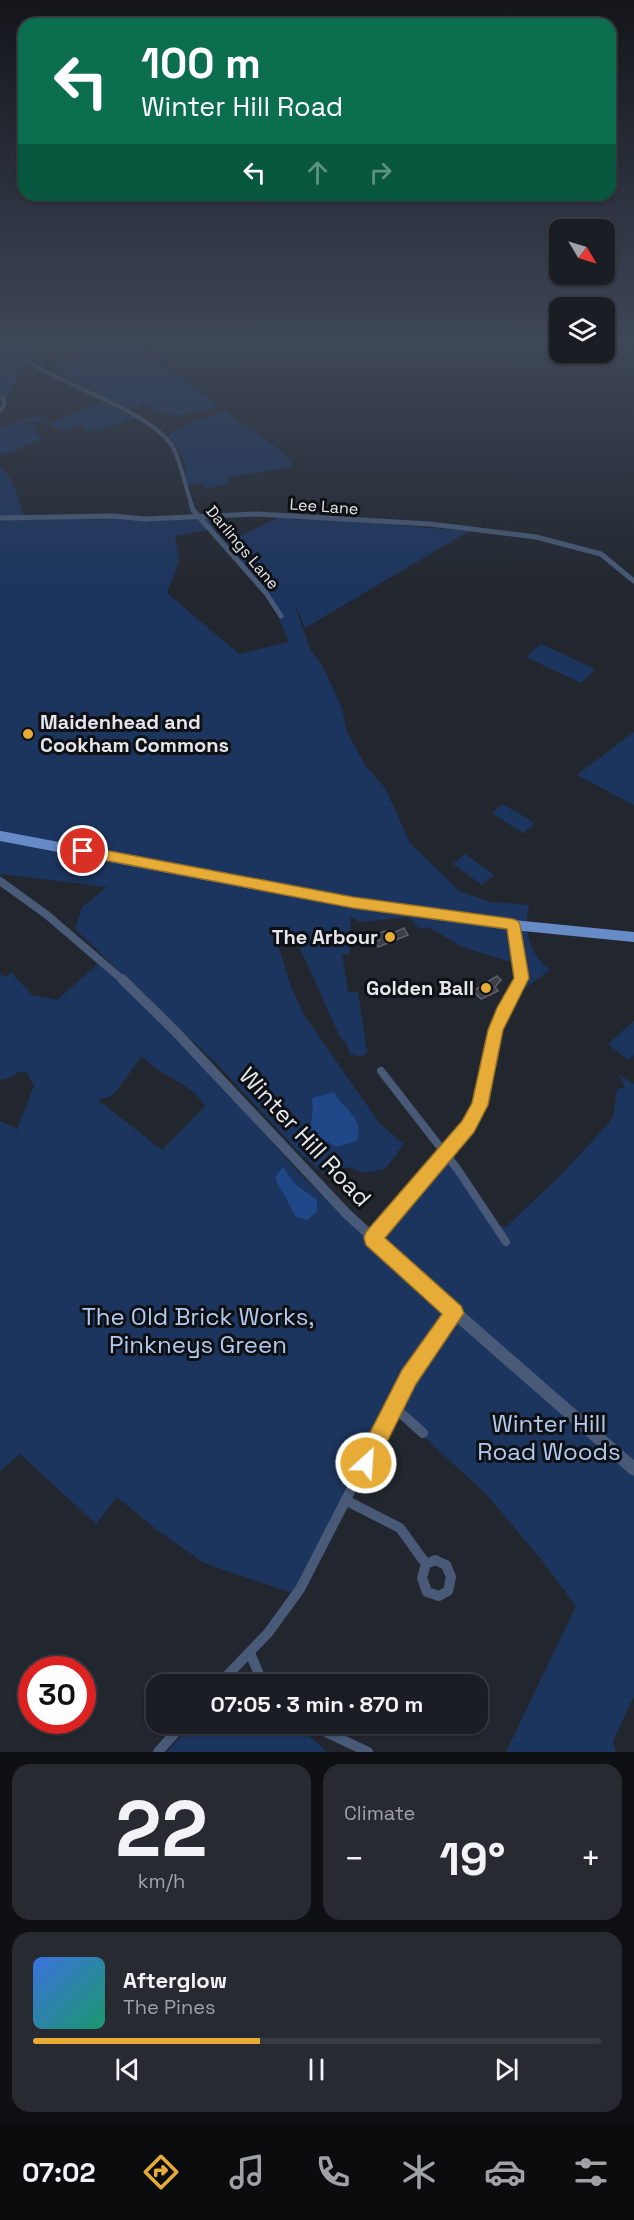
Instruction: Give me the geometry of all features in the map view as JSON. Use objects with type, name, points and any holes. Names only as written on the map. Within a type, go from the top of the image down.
[{"type":"main road","points":[[0,836],[353,903],[513,925],[634,937]]},
{"type":"street","name":"Darlings Lane","points":[[151,424],[172,446],[193,510],[266,593],[281,616]]},
{"type":"street","points":[[184,516],[193,510]]},
{"type":"street","name":"Lee Lane","points":[[0,518],[112,516],[145,519],[257,514],[430,524],[510,533],[601,554],[634,581]]},
{"type":"street","name":"Winter Hill Road","points":[[0,881],[55,919],[125,981],[194,1049],[306,1173],[373,1238],[545,1394],[634,1469]]},
{"type":"street","points":[[373,1238],[445,1155],[468,1126],[479,1105],[495,1030],[522,978],[513,925]]},
{"type":"street","points":[[381,1071],[445,1155],[506,1242]]},
{"type":"street","points":[[229,1674],[268,1633],[300,1589],[409,1377],[454,1313]]},
{"type":"street","points":[[393,1407],[423,1433]]},
{"type":"street","points":[[347,1501],[400,1528],[426,1564]]},
{"type":"street","points":[[249,1653],[259,1674]]},
{"type":"street","points":[[158,1752],[174,1734]]},
{"type":"street","points":[[328,1734],[368,1752]]},
{"type":"green space","points":[[13,424],[33,425],[35,433],[44,438],[17,450],[0,454],[0,429]]},
{"type":"green space","points":[[50,424],[116,424],[89,432],[80,425],[60,431]]},
{"type":"green space","points":[[188,424],[243,424],[280,450],[294,466],[225,478],[229,483],[205,489],[201,483],[186,486],[183,459],[168,435]]},
{"type":"green space","points":[[0,467],[12,483],[23,516],[0,517]]},
{"type":"green space","points":[[282,516],[469,531],[305,628],[296,606],[310,649],[322,665],[342,708],[347,732],[365,765],[385,788],[410,843],[459,891],[491,902],[529,905],[527,932],[529,941],[537,957],[550,970],[521,991],[526,975],[523,966],[463,947],[428,927],[419,929],[413,921],[406,917],[359,922],[351,916],[349,955],[342,954],[348,992],[358,992],[367,1052],[362,1057],[350,1054],[345,1041],[340,1037],[295,937],[274,931],[291,987],[304,1015],[380,1124],[404,1144],[385,1169],[364,1173],[347,1167],[324,1174],[302,1155],[217,1064],[75,929],[82,907],[107,887],[0,874],[0,519],[207,517],[226,543]],"holes":[[[207,530],[272,601],[289,642],[239,654],[167,593],[179,562],[175,536]]]},
{"type":"green space","points":[[541,644],[595,669],[581,683],[526,657]]},
{"type":"green space","points":[[634,732],[634,805],[577,775]]},
{"type":"green space","points":[[503,804],[535,823],[523,833],[492,813]]},
{"type":"green space","points":[[465,854],[494,875],[482,885],[453,864]]},
{"type":"green space","name":"The Old Brick Works, Pinkneys Green","points":[[100,962],[195,1056],[304,1178],[436,1301],[438,1307],[446,1314],[392,1408],[295,1594],[204,1563],[157,1530],[117,1497],[96,1524],[20,1454],[0,1471],[0,1121],[17,1129],[34,1086],[27,1073],[20,1071],[10,1078],[0,1080],[0,974],[5,977],[12,973],[32,995],[57,1000]],"holes":[[[142,1056],[192,1091],[205,1106],[162,1150],[98,1100],[111,1096]]]},
{"type":"green space","points":[[634,1021],[634,1055],[628,1060],[608,1044]]},
{"type":"green space","name":"Winter Hill Road Woods","points":[[619,1075],[634,1084],[634,1696],[613,1741],[616,1752],[506,1752],[576,1606],[541,1559],[487,1495],[394,1409],[447,1315],[505,1365],[386,1245],[384,1231],[442,1163],[453,1155],[498,1226],[506,1227],[559,1177],[610,1122],[613,1117],[617,1090],[625,1087]]},
{"type":"green space","points":[[183,1734],[307,1734],[327,1752],[167,1752]]},
{"type":"shaded area","points":[[334,1092],[358,1125],[357,1141],[336,1147],[323,1141],[314,1144],[311,1132],[312,1098]]},
{"type":"shaded area","points":[[283,1167],[296,1185],[317,1200],[317,1212],[307,1220],[296,1217],[275,1178]]},
{"type":"building","name":"The Arbour","points":[[404,928],[408,935],[378,947],[375,942],[380,940],[376,934],[385,931],[393,933]]},
{"type":"building","name":"Golden Ball","points":[[497,976],[501,980],[495,987],[498,991],[481,999],[473,991]]},
{"type":"place","name":"Maidenhead and Cookham Commons","points":[[28,734]]},
{"type":"place","name":"The Arbour","points":[[390,937]]},
{"type":"place","name":"Golden Ball","points":[[486,988]]},
{"type":"route","points":[[83,851],[120,860],[353,903],[513,925],[522,978],[495,1030],[479,1105],[468,1126],[445,1155],[373,1238],[454,1313],[409,1377],[366,1463]]}]
